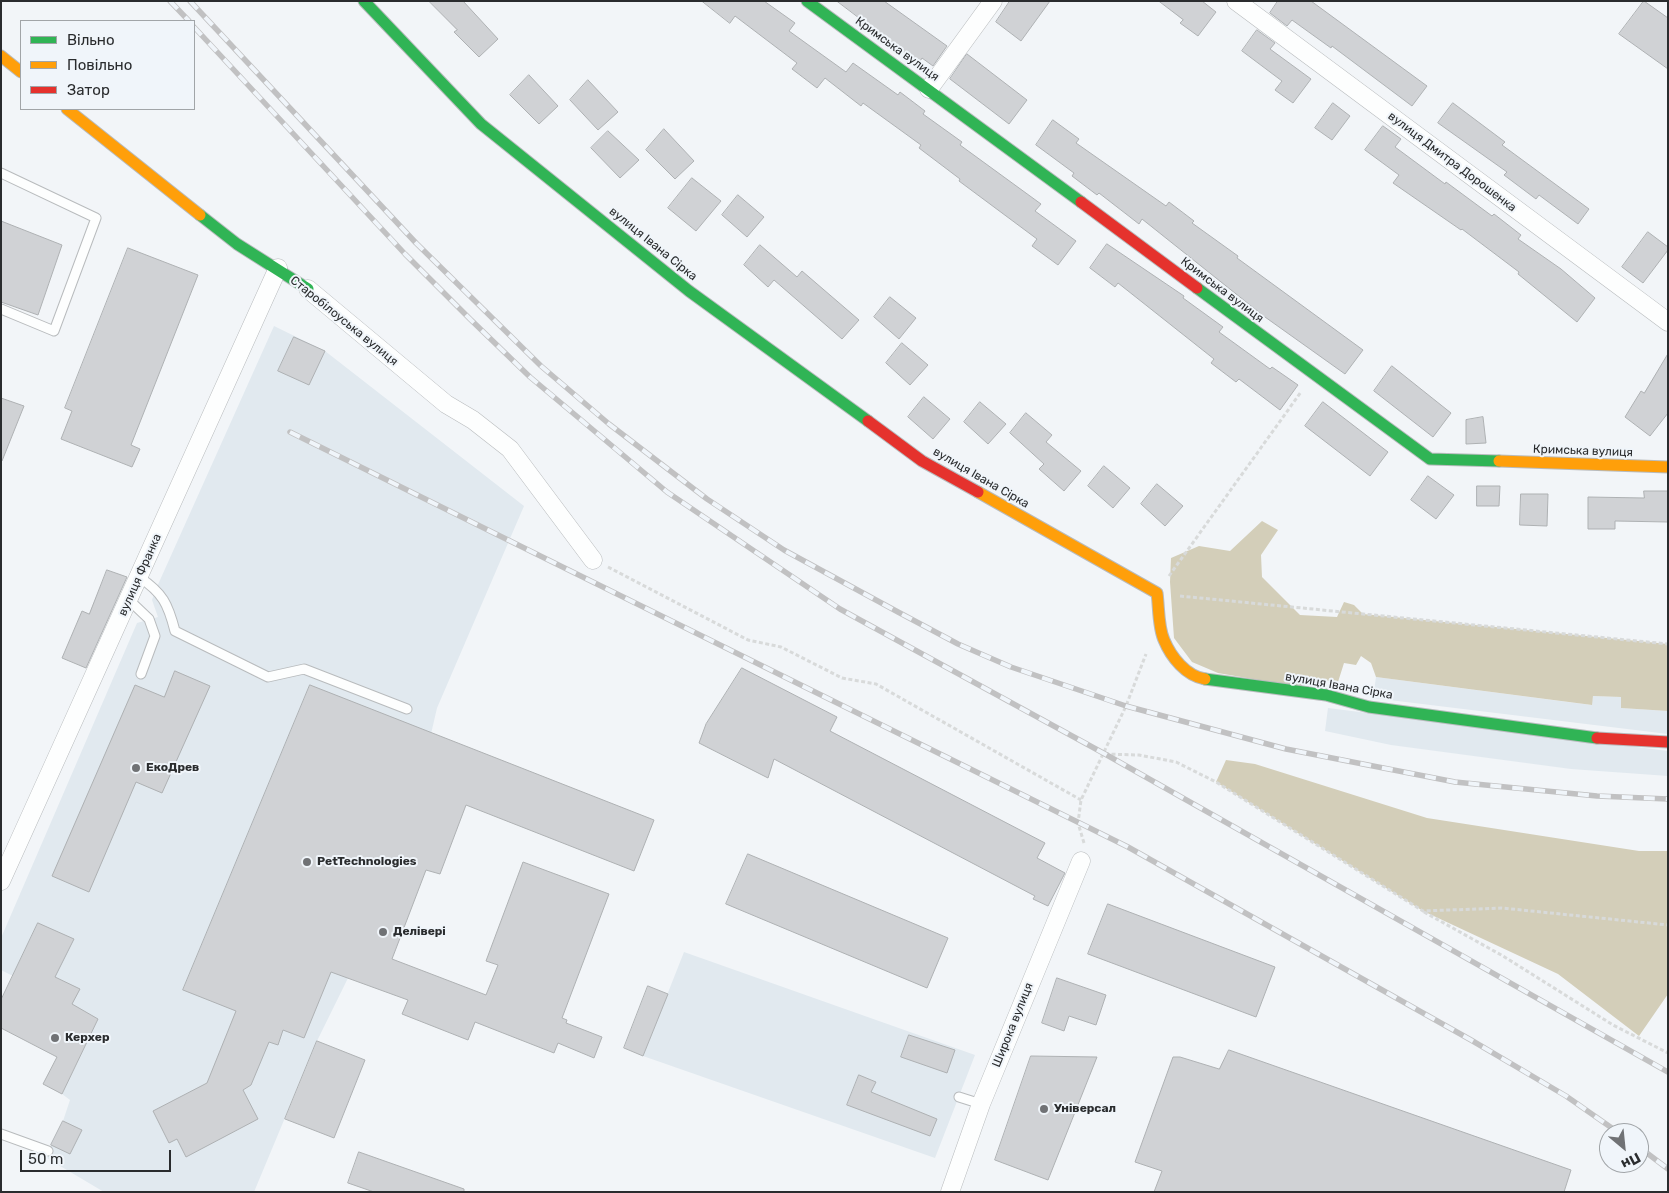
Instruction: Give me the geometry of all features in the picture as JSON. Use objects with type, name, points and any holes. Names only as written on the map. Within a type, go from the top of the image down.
[{"type":"street","name":"вулиця Івана Сірка","points":[[364,1],[481,124],[689,291],[922,461],[1157,594],[1163,638],[1178,664],[1198,678],[1326,695],[1388,710],[1608,739],[1668,742]]},
{"type":"street","name":"Кримська вулиця","points":[[807,1],[1430,459],[1667,466]]},
{"type":"street","points":[[929,89],[993,1]]},
{"type":"street","name":"вулиця Дмитра Дорошенка","points":[[1236,1],[1668,322]]},
{"type":"street","points":[[4,58],[20,71]]},
{"type":"street","name":"Старобілоуська вулиця","points":[[68,110],[237,244],[278,268],[308,290],[446,404],[473,420],[510,449],[593,560]]},
{"type":"street","name":"вулиця Франка","points":[[1,881],[278,268]]},
{"type":"street","name":"Широка вулиця","points":[[950,1192],[981,1104],[1081,861]]},
{"type":"lane","points":[[1,73],[4,58]]},
{"type":"lane","points":[[1,173],[96,218],[54,331],[1,310]]},
{"type":"lane","points":[[139,577],[156,589],[168,607],[175,631],[268,677],[304,669],[407,709]]},
{"type":"lane","points":[[129,600],[149,619],[155,636],[141,674]]},
{"type":"lane","points":[[959,1096],[981,1104]]},
{"type":"lane","points":[[1,1134],[48,1151]]},
{"type":"path","points":[[593,560],[748,640],[781,647],[842,678],[876,684],[1081,800]]},
{"type":"path","points":[[1157,594],[1668,644]]},
{"type":"path","points":[[1105,754],[1139,755],[1176,762],[1216,782],[1423,911],[1503,956],[1613,1025],[1668,1053]]},
{"type":"path","points":[[1423,911],[1502,908],[1668,925]]},
{"type":"shaded area","points":[[274,326],[325,351],[524,506],[437,708],[431,734],[445,738],[387,875],[348,978],[317,1041],[254,1192],[104,1192],[45,1157],[63,1121],[70,1100],[62,1094],[98,1019],[1,970],[1,938],[137,623],[158,617],[152,600],[156,589]]},
{"type":"shaded area","points":[[1262,521],[1278,530],[1261,555],[1262,577],[1300,615],[1337,617],[1344,602],[1354,605],[1363,614],[1668,644],[1668,711],[1621,708],[1621,697],[1593,696],[1592,705],[1376,677],[1371,663],[1361,656],[1356,665],[1344,663],[1338,682],[1314,679],[1299,687],[1218,673],[1192,662],[1174,638],[1170,582],[1171,558],[1199,546],[1230,551]]},
{"type":"shaded area","points":[[1376,677],[1591,705],[1593,696],[1622,697],[1621,708],[1668,711],[1668,734],[1373,698]]},
{"type":"shaded area","points":[[1328,708],[1668,751],[1668,776],[1571,769],[1391,745],[1325,731]]},
{"type":"shaded area","points":[[1226,760],[1255,764],[1427,818],[1639,851],[1668,851],[1668,994],[1639,1036],[1558,974],[1423,911],[1216,782]]},
{"type":"shaded area","points":[[684,952],[975,1055],[935,1158],[643,1056]]},
{"type":"building","points":[[429,1],[463,1],[498,39],[479,57],[454,32],[457,30]]},
{"type":"building","points":[[702,1],[764,1],[795,23],[789,31],[846,72],[853,63],[898,95],[900,92],[925,111],[923,114],[962,142],[960,145],[1041,204],[1035,211],[1076,241],[1058,265],[1032,246],[1037,239],[959,181],[960,179],[919,148],[921,145],[863,103],[861,106],[825,78],[817,88],[792,69],[797,63],[735,16],[730,23]]},
{"type":"building","points":[[837,1],[884,1],[947,46],[933,66],[922,58],[919,63]]},
{"type":"building","points":[[1010,1],[1050,1],[1021,41],[996,22]]},
{"type":"building","points":[[1159,1],[1202,1],[1216,12],[1198,36],[1180,23],[1183,20]]},
{"type":"building","points":[[1278,1],[1311,1],[1427,86],[1412,106],[1332,46],[1331,48],[1292,20],[1287,26],[1270,13]]},
{"type":"building","points":[[1644,1],[1668,18],[1668,69],[1619,34]]},
{"type":"building","points":[[1257,30],[1275,43],[1270,49],[1311,79],[1293,103],[1275,90],[1282,81],[1242,51]]},
{"type":"building","points":[[967,54],[1027,100],[1009,124],[950,79]]},
{"type":"building","points":[[529,75],[558,106],[539,124],[510,95]]},
{"type":"building","points":[[588,80],[618,112],[598,130],[570,100]]},
{"type":"building","points":[[1333,103],[1350,116],[1332,140],[1315,128]]},
{"type":"building","points":[[1453,103],[1505,142],[1502,145],[1589,209],[1578,224],[1539,195],[1536,199],[1504,175],[1507,172],[1438,123]]},
{"type":"building","points":[[1053,120],[1079,139],[1076,143],[1166,206],[1169,202],[1194,221],[1192,223],[1238,256],[1237,258],[1363,350],[1345,374],[1265,317],[1142,219],[1139,224],[1099,193],[1097,195],[1072,176],[1074,173],[1036,145]]},
{"type":"building","points":[[1383,126],[1401,139],[1395,147],[1492,216],[1494,214],[1521,235],[1518,239],[1561,269],[1595,298],[1577,322],[1518,274],[1519,272],[1462,229],[1393,183],[1399,175],[1365,150]]},
{"type":"building","points":[[664,129],[694,161],[675,179],[646,150]]},
{"type":"building","points":[[608,131],[639,160],[620,178],[591,148]]},
{"type":"building","points":[[692,178],[721,201],[696,231],[668,208]]},
{"type":"building","points":[[738,195],[764,217],[747,237],[722,215]]},
{"type":"building","points":[[1,221],[62,245],[38,315],[1,302]]},
{"type":"building","points":[[1648,232],[1668,247],[1668,250],[1643,283],[1622,267]]},
{"type":"building","points":[[1107,244],[1184,296],[1183,298],[1223,327],[1219,332],[1270,369],[1272,367],[1298,385],[1280,410],[1239,379],[1236,382],[1211,363],[1214,359],[1118,283],[1115,287],[1090,268]]},
{"type":"building","points":[[760,245],[797,277],[802,271],[859,320],[842,339],[774,280],[768,287],[744,265]]},
{"type":"building","points":[[128,248],[198,275],[131,445],[140,449],[132,467],[61,439],[72,411],[65,408]]},
{"type":"building","points":[[890,297],[916,318],[899,339],[874,317]]},
{"type":"building","points":[[294,337],[325,351],[309,385],[278,371]]},
{"type":"building","points":[[902,343],[928,365],[910,385],[886,363]]},
{"type":"building","points":[[1668,354],[1668,413],[1650,436],[1625,417],[1641,391],[1644,393]]},
{"type":"building","points":[[1392,366],[1451,413],[1433,437],[1374,391]]},
{"type":"building","points":[[924,397],[950,419],[933,439],[908,417]]},
{"type":"building","points":[[1,398],[24,406],[2,461],[1,460]]},
{"type":"building","points":[[980,402],[1006,424],[988,444],[964,422]]},
{"type":"building","points":[[1323,402],[1388,452],[1370,476],[1305,426]]},
{"type":"building","points":[[1026,413],[1052,435],[1046,442],[1081,471],[1064,491],[1039,469],[1044,464],[1010,433]]},
{"type":"building","points":[[1483,417],[1486,443],[1466,444],[1466,420]]},
{"type":"building","points":[[1104,466],[1130,488],[1113,508],[1088,486]]},
{"type":"building","points":[[1428,476],[1454,495],[1436,519],[1411,500]]},
{"type":"building","points":[[1157,484],[1183,506],[1165,526],[1141,504]]},
{"type":"building","points":[[1477,486],[1500,486],[1499,506],[1477,506]]},
{"type":"building","points":[[1644,491],[1668,491],[1668,522],[1615,521],[1615,529],[1588,529],[1588,497],[1644,498]]},
{"type":"building","points":[[1521,494],[1548,494],[1547,526],[1520,525]]},
{"type":"building","points":[[107,570],[127,577],[86,668],[62,658],[82,611],[89,614]]},
{"type":"building","points":[[742,668],[837,717],[830,731],[1045,843],[1037,858],[1065,873],[1048,906],[1033,899],[1035,896],[774,759],[768,778],[699,743],[706,724]]},
{"type":"building","name":"ЕкоДрев","points":[[175,671],[210,686],[162,793],[136,782],[89,892],[52,876],[135,685],[164,697]]},
{"type":"building","points":[[310,685],[654,820],[634,871],[466,805],[440,874],[426,870],[392,959],[486,995],[498,965],[486,961],[523,862],[609,894],[562,1018],[567,1020],[566,1023],[602,1037],[594,1058],[558,1043],[554,1053],[475,1022],[468,1040],[402,1014],[408,1000],[331,972],[304,1038],[283,1030],[278,1045],[269,1042],[251,1085],[243,1090],[258,1119],[186,1157],[177,1139],[169,1143],[153,1111],[207,1083],[236,1011],[183,990]]},
{"type":"building","points":[[748,854],[948,938],[927,988],[726,904]]},
{"type":"building","points":[[1108,904],[1275,967],[1256,1017],[1088,954]]},
{"type":"building","name":"Керхер","points":[[38,923],[74,939],[55,977],[80,989],[72,1004],[98,1019],[62,1094],[43,1084],[57,1057],[1,1028],[1,1000]]},
{"type":"building","points":[[1057,978],[1106,995],[1096,1025],[1069,1016],[1064,1031],[1042,1023]]},
{"type":"building","points":[[648,986],[668,994],[643,1056],[624,1048]]},
{"type":"building","points":[[909,1035],[955,1050],[947,1073],[901,1057]]},
{"type":"building","points":[[317,1041],[365,1060],[334,1138],[285,1119]]},
{"type":"building","points":[[1229,1050],[1571,1170],[1564,1192],[1154,1192],[1162,1171],[1135,1162],[1173,1057],[1180,1057],[1219,1069]]},
{"type":"building","name":"Універсал","points":[[1031,1056],[1097,1057],[1048,1180],[995,1160]]},
{"type":"building","points":[[859,1075],[876,1082],[871,1092],[937,1119],[930,1136],[847,1105]]},
{"type":"building","points":[[63,1121],[82,1130],[70,1154],[51,1145]]},
{"type":"building","points":[[359,1152],[464,1189],[464,1192],[374,1192],[348,1183]]},
{"type":"railway","points":[[170,1],[188,20]]},
{"type":"railway","points":[[190,1],[416,243],[541,366],[609,424],[707,499],[784,550],[898,612],[958,644],[1011,667],[1126,706],[1286,749],[1455,782],[1597,796],[1668,799]]},
{"type":"railway","points":[[195,28],[405,254],[470,319],[530,377],[667,492],[840,609],[1105,754],[1668,1072]]},
{"type":"railway","points":[[290,432],[1128,847],[1471,1040],[1566,1096],[1605,1123]]},
{"type":"railway","points":[[1649,1155],[1668,1169]]},
{"type":"traffic: fast","points":[[364,1],[481,124],[689,291],[868,421]]},
{"type":"traffic: fast","points":[[807,1],[1081,202]]},
{"type":"traffic: fast","points":[[200,215],[237,244],[308,289]]},
{"type":"traffic: fast","points":[[1197,288],[1430,459],[1499,461]]},
{"type":"traffic: fast","points":[[1205,679],[1326,695],[1369,707],[1597,738]]},
{"type":"traffic: slow","points":[[1,56],[20,71]]},
{"type":"traffic: slow","points":[[68,110],[200,215]]},
{"type":"traffic: slow","points":[[1499,461],[1668,467]]},
{"type":"traffic: slow","points":[[978,492],[1157,593],[1162,635],[1167,646],[1180,665],[1192,674],[1205,679]]},
{"type":"traffic: jam","points":[[1081,202],[1197,288]]},
{"type":"traffic: jam","points":[[868,421],[922,461],[978,492]]},
{"type":"traffic: jam","points":[[1597,738],[1668,742]]},
{"type":"place","name":"ЕкоДрев","points":[[136,768]]},
{"type":"place","name":"PetTechnologies","points":[[307,862]]},
{"type":"place","name":"Делівері","points":[[383,932]]},
{"type":"place","name":"Керхер","points":[[55,1038]]},
{"type":"place","name":"Універсал","points":[[1044,1109]]}]
